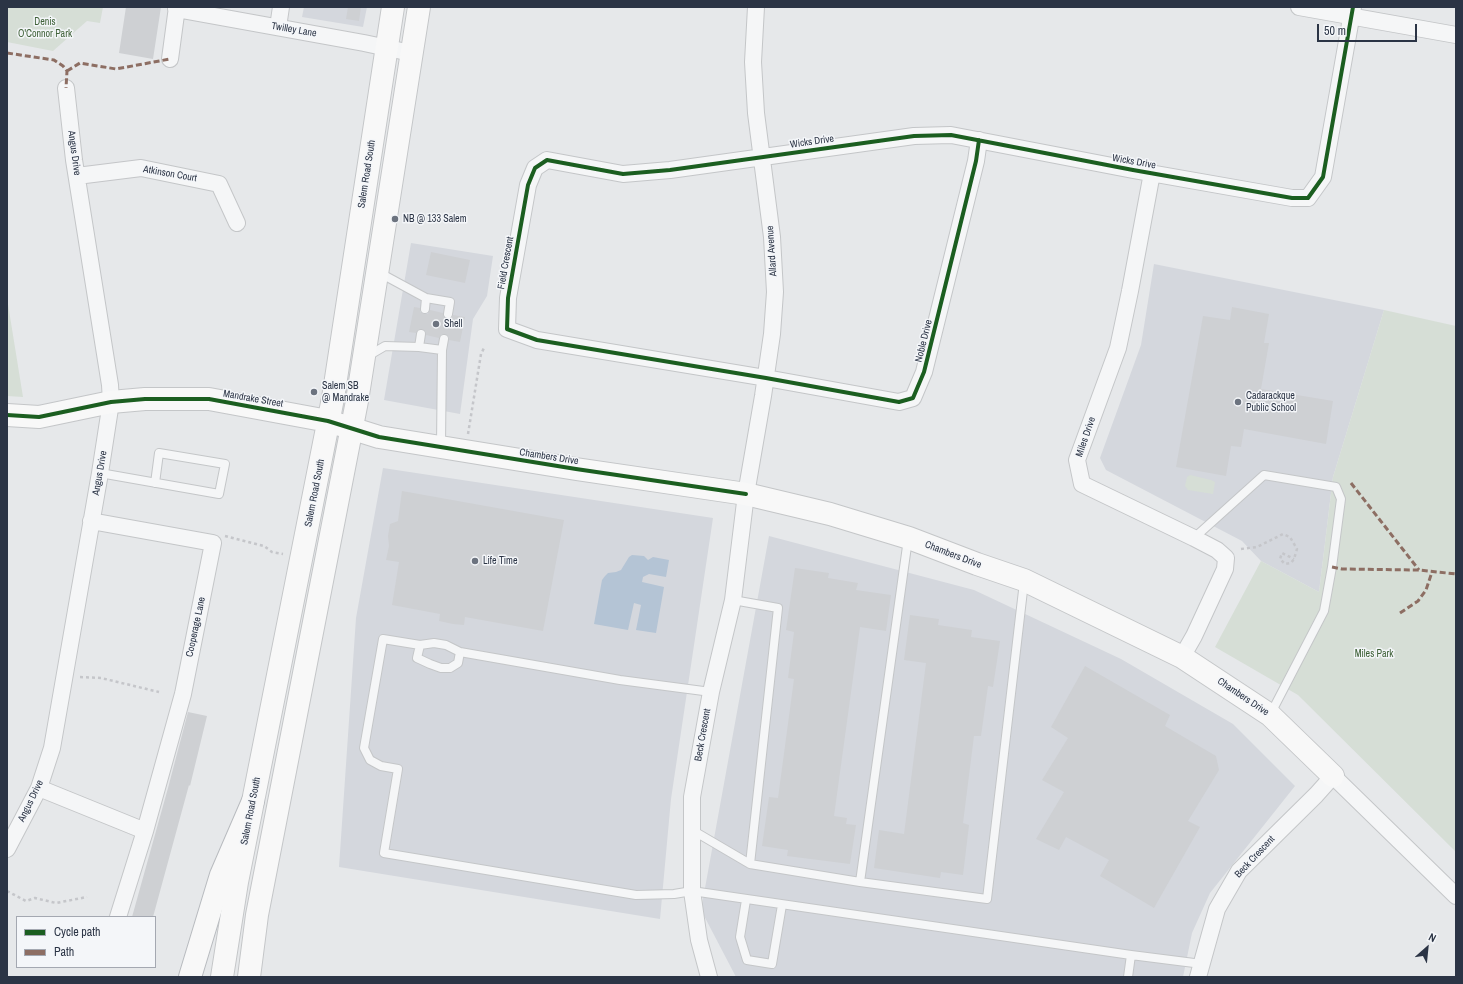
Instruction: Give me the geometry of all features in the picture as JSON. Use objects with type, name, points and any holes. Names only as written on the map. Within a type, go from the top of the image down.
[{"type":"main road","name":"Salem Road South","points":[[222,977],[237,882],[333,398],[386,48],[394,7]]},
{"type":"main road","points":[[249,977],[257,915],[352,428],[419,7]]},
{"type":"main road","name":"Mandrake Street","points":[[7,415],[39,417],[111,402],[208,399],[328,421],[352,428]]},
{"type":"main road","name":"Chambers Drive","points":[[352,428],[379,437],[576,469],[746,494],[830,514],[909,538],[1024,580],[1182,657],[1270,715],[1332,776]]},
{"type":"main road","points":[[190,977],[221,875],[253,801]]},
{"type":"street","points":[[278,27],[281,7]]},
{"type":"street","name":"Allard Avenue","points":[[746,494],[766,378],[772,334],[775,292],[772,237],[756,113],[753,62],[756,7]]},
{"type":"street","points":[[1299,7],[1352,11],[1456,35]]},
{"type":"street","points":[[170,59],[176,8]]},
{"type":"street","name":"Twilley Lane","points":[[176,8],[236,13],[278,27],[411,53]]},
{"type":"street","name":"Wicks Drive","points":[[762,157],[914,136],[951,135],[1292,198],[1308,198],[1323,177],[1352,11]]},
{"type":"street","name":"Angus Drive","points":[[7,849],[39,788],[52,748],[92,521],[111,402],[110,385],[74,160],[66,88]]},
{"type":"street","name":"Noble Drive","points":[[766,378],[899,402],[913,398],[924,372],[980,140]]},
{"type":"street","name":"Field Crescent","points":[[762,157],[670,170],[623,174],[547,160],[535,168],[528,185],[508,298],[507,329],[537,340],[766,378]]},
{"type":"street","name":"Atkinson Court","points":[[77,176],[141,168],[220,184],[237,223]]},
{"type":"street","name":"Miles Drive","points":[[1152,173],[1118,348],[1077,460],[1082,484],[1194,538],[1217,550],[1226,558],[1225,569],[1194,636],[1182,657]]},
{"type":"street","name":"Beck Crescent","points":[[709,977],[699,940],[692,891],[692,797],[711,692],[733,600],[746,494]]},
{"type":"street","name":"Cooperage Lane","points":[[92,521],[213,543],[183,694],[145,831],[118,916]]},
{"type":"street","name":"Beck Crescent","points":[[1200,971],[1216,909],[1239,871],[1316,795],[1332,776]]},
{"type":"street","name":"Chambers Drive","points":[[1332,776],[1456,896]]},
{"type":"street","points":[[39,788],[145,831]]},
{"type":"lane","points":[[377,272],[426,298],[450,302],[448,314]]},
{"type":"lane","points":[[425,309],[426,298]]},
{"type":"lane","points":[[419,347],[421,334]]},
{"type":"lane","points":[[441,447],[442,350],[444,339]]},
{"type":"lane","points":[[363,359],[385,346],[419,347],[442,350]]},
{"type":"lane","points":[[100,473],[155,483],[220,494],[225,464],[159,453],[155,483]]},
{"type":"lane","points":[[1194,538],[1264,475],[1336,487],[1341,499],[1332,567],[1324,611],[1270,715]]},
{"type":"lane","points":[[860,882],[909,538]]},
{"type":"lane","points":[[692,830],[750,864],[860,882],[987,899],[1024,580]]},
{"type":"lane","points":[[733,600],[778,608],[750,864]]},
{"type":"lane","points":[[711,692],[620,680],[460,652],[446,645],[434,642],[420,645],[383,639],[364,748],[370,760],[381,766],[398,768],[384,853],[636,895],[674,894],[692,891],[1131,955],[1200,971]]},
{"type":"lane","points":[[420,645],[418,658],[441,668],[450,668],[458,663],[460,652]]},
{"type":"lane","points":[[746,900],[740,937],[747,960],[772,964],[782,905]]},
{"type":"lane","points":[[1128,977],[1131,955]]},
{"type":"path","points":[[465,451],[481,354],[485,346]]},
{"type":"path","points":[[1241,549],[1257,547],[1283,534],[1290,537],[1297,549],[1294,559],[1291,563],[1285,564],[1280,559],[1282,554],[1294,559]]},
{"type":"path","points":[[80,677],[101,678],[159,692]]},
{"type":"path","points":[[7,891],[26,901],[35,898],[56,903],[87,897]]},
{"type":"shaded area","points":[[304,7],[367,7],[363,27],[302,17]]},
{"type":"shaded area","points":[[411,243],[493,256],[487,296],[473,319],[460,414],[384,400]]},
{"type":"shaded area","name":"Cadarackque Public School","points":[[1154,264],[1384,310],[1333,477],[1319,592],[1261,561],[1242,541],[1106,470],[1100,458],[1141,345]]},
{"type":"shaded area","points":[[383,468],[713,518],[671,799],[660,919],[339,867],[356,618]]},
{"type":"shaded area","points":[[769,536],[974,590],[1121,659],[1233,724],[1295,786],[1210,893],[1192,933],[1183,977],[736,977],[701,910]]},
{"type":"green space","name":"Denis O'Connor Park","points":[[7,7],[103,7],[100,23],[87,21],[53,51],[7,42]]},
{"type":"green space","points":[[7,298],[23,397],[7,396]]},
{"type":"green space","name":"Miles Park","points":[[1384,310],[1456,326],[1456,852],[1298,695],[1215,647],[1261,561],[1319,592],[1333,477]]},
{"type":"green space","points":[[1190,475],[1215,482],[1213,494],[1188,490],[1185,486],[1187,477]]},
{"type":"water","points":[[632,555],[644,556],[648,560],[653,557],[669,560],[666,577],[649,574],[643,577],[642,582],[664,587],[656,633],[636,630],[641,605],[634,603],[628,630],[594,624],[602,580],[608,573],[621,570],[629,557]]},
{"type":"building","points":[[126,7],[161,7],[153,59],[119,53]]},
{"type":"building","points":[[348,7],[361,7],[359,21],[346,19]]},
{"type":"building","points":[[431,252],[470,260],[465,283],[426,275]]},
{"type":"building","points":[[414,307],[420,308],[420,312],[424,314],[428,314],[430,310],[443,313],[443,316],[447,319],[450,319],[453,315],[465,317],[460,342],[449,340],[449,337],[445,334],[442,334],[439,338],[426,335],[426,332],[422,329],[419,329],[416,333],[409,332]]},
{"type":"building","points":[[1232,307],[1269,314],[1264,343],[1269,343],[1261,389],[1333,401],[1326,444],[1244,429],[1241,447],[1231,446],[1226,476],[1176,467],[1203,316],[1230,320]]},
{"type":"building","name":"Life Time","points":[[402,491],[564,520],[543,631],[465,617],[464,625],[453,624],[439,621],[440,614],[392,605],[399,562],[386,560],[389,546],[388,536],[390,524],[398,521]]},
{"type":"building","points":[[795,568],[829,573],[828,578],[858,583],[856,590],[891,595],[886,631],[860,627],[834,816],[847,818],[846,824],[856,825],[850,864],[787,856],[788,850],[762,846],[769,797],[778,798],[794,679],[788,678],[794,632],[786,630]]},
{"type":"building","points":[[910,615],[939,619],[938,625],[972,630],[971,637],[1000,641],[993,687],[988,686],[981,736],[974,736],[963,823],[969,825],[963,875],[941,872],[940,878],[874,868],[879,830],[904,834],[926,663],[904,660]]},
{"type":"building","points":[[1085,666],[1170,715],[1165,726],[1216,756],[1219,770],[1188,821],[1200,827],[1154,908],[1100,876],[1109,860],[1066,837],[1059,850],[1036,839],[1064,792],[1042,780],[1068,738],[1051,727]]},
{"type":"building","points":[[188,712],[207,716],[190,786],[189,785],[153,916],[132,916]]},
{"type":"marked path","points":[[7,53],[54,60],[63,66],[67,71],[66,88]]},
{"type":"marked path","points":[[67,71],[80,63],[116,69],[170,59]]},
{"type":"marked path","points":[[1351,483],[1419,570]]},
{"type":"marked path","points":[[1332,567],[1342,569],[1419,570],[1456,574]]},
{"type":"marked path","points":[[1400,613],[1418,601],[1426,590],[1432,572]]},
{"type":"cycle path","points":[[979,140],[976,161],[924,372],[913,398],[899,402],[766,378],[537,340],[507,329],[508,298],[528,185],[535,168],[547,160],[623,174],[670,170],[914,136],[951,135],[998,144],[1133,170],[1292,198],[1308,198],[1323,177],[1353,7]]},
{"type":"cycle path","points":[[7,415],[39,417],[111,402],[145,399],[209,399],[328,421],[379,437],[576,469],[746,494]]},
{"type":"place","name":"NB @ 133 Salem","points":[[395,219]]},
{"type":"place","name":"Shell","points":[[436,324]]},
{"type":"place","name":"Salem SB @ Mandrake","points":[[314,392]]},
{"type":"place","name":"Cadarackque Public School","points":[[1238,402]]},
{"type":"place","name":"Life Time","points":[[475,561]]}]
